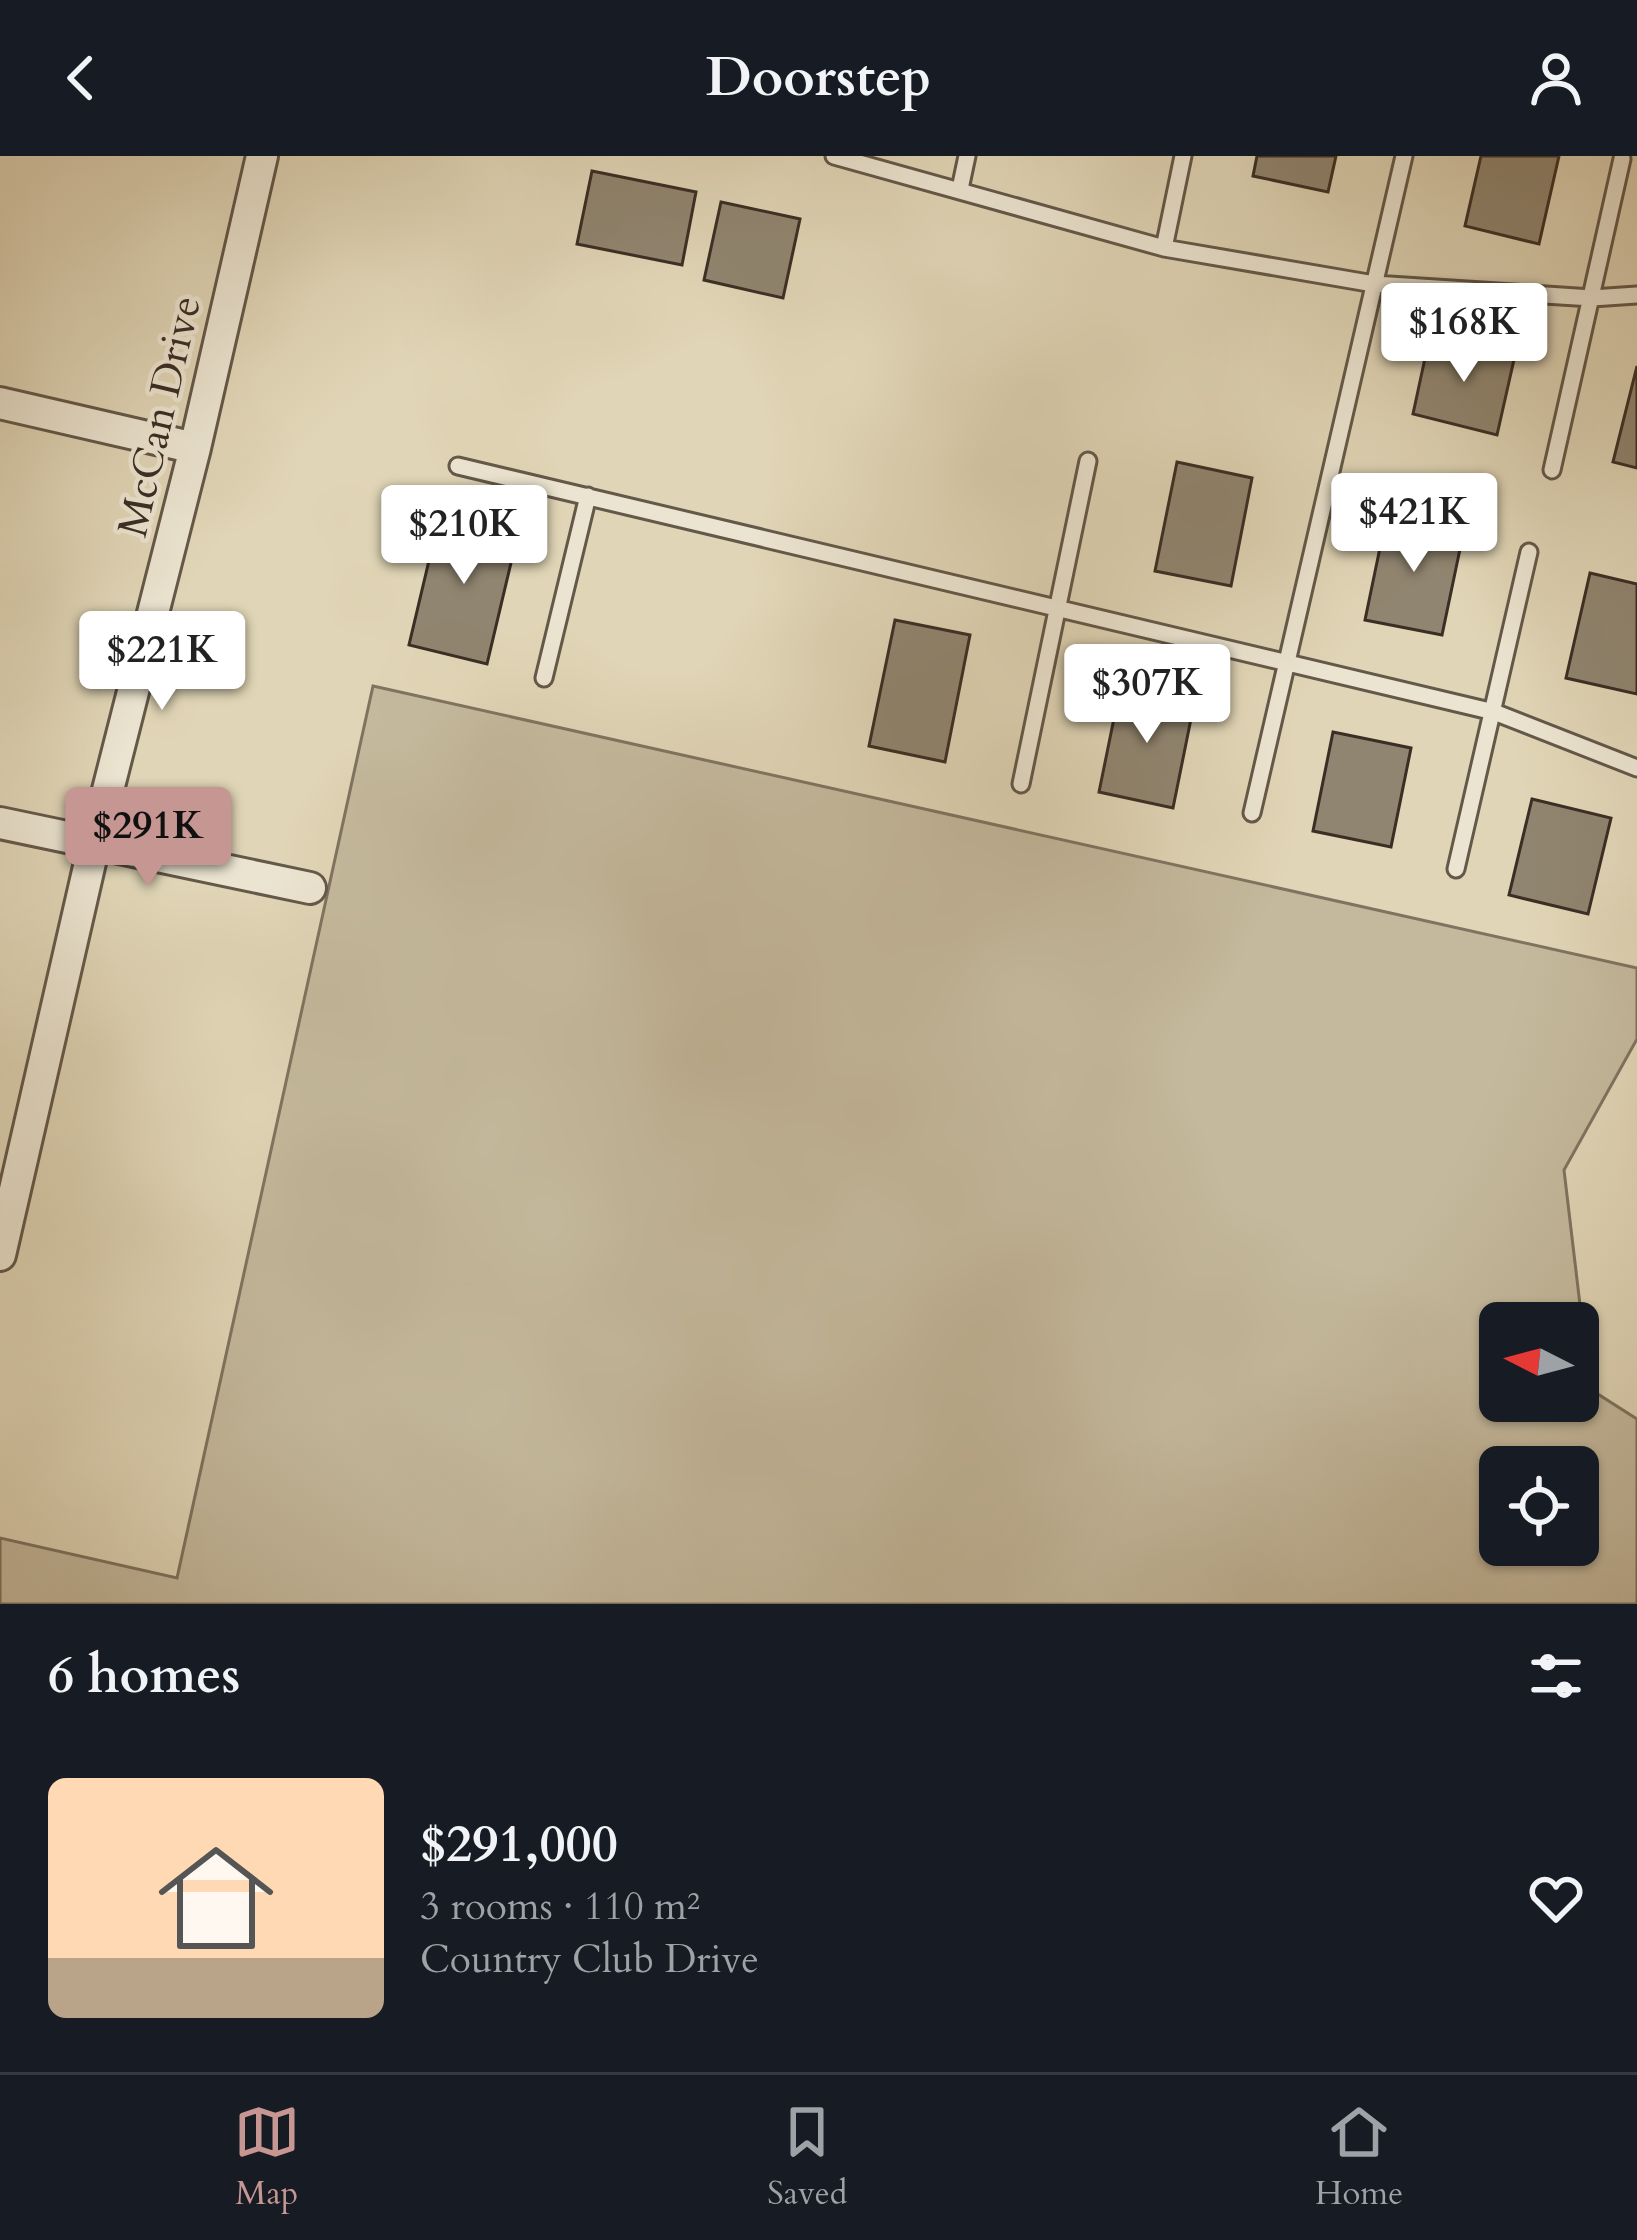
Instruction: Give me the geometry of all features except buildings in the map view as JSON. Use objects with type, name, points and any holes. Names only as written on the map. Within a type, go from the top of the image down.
[{"type":"street","name":"McCan Drive","points":[[0,1255],[94,845],[195,448],[262,156]]},
{"type":"street","points":[[0,403],[195,448]]},
{"type":"street","points":[[0,823],[310,888]]},
{"type":"lane","points":[[835,156],[1164,248],[1374,284],[1592,298],[1637,295]]},
{"type":"lane","points":[[959,189],[967,156]]},
{"type":"lane","points":[[1164,248],[1183,156]]},
{"type":"lane","points":[[1252,814],[1404,156]]},
{"type":"lane","points":[[1552,470],[1622,159]]},
{"type":"lane","points":[[1021,784],[1088,461]]},
{"type":"lane","points":[[458,466],[1494,712],[1637,768]]},
{"type":"lane","points":[[544,678],[588,496]]},
{"type":"lane","points":[[1456,869],[1529,552]]},
{"type":"shaded area","points":[[373,686],[1637,968],[1637,1039],[1564,1170],[1580,1302],[1479,1302],[1479,1422],[1599,1422],[1599,1395],[1637,1419],[1637,1604],[0,1604],[0,1538],[177,1578]]}]
